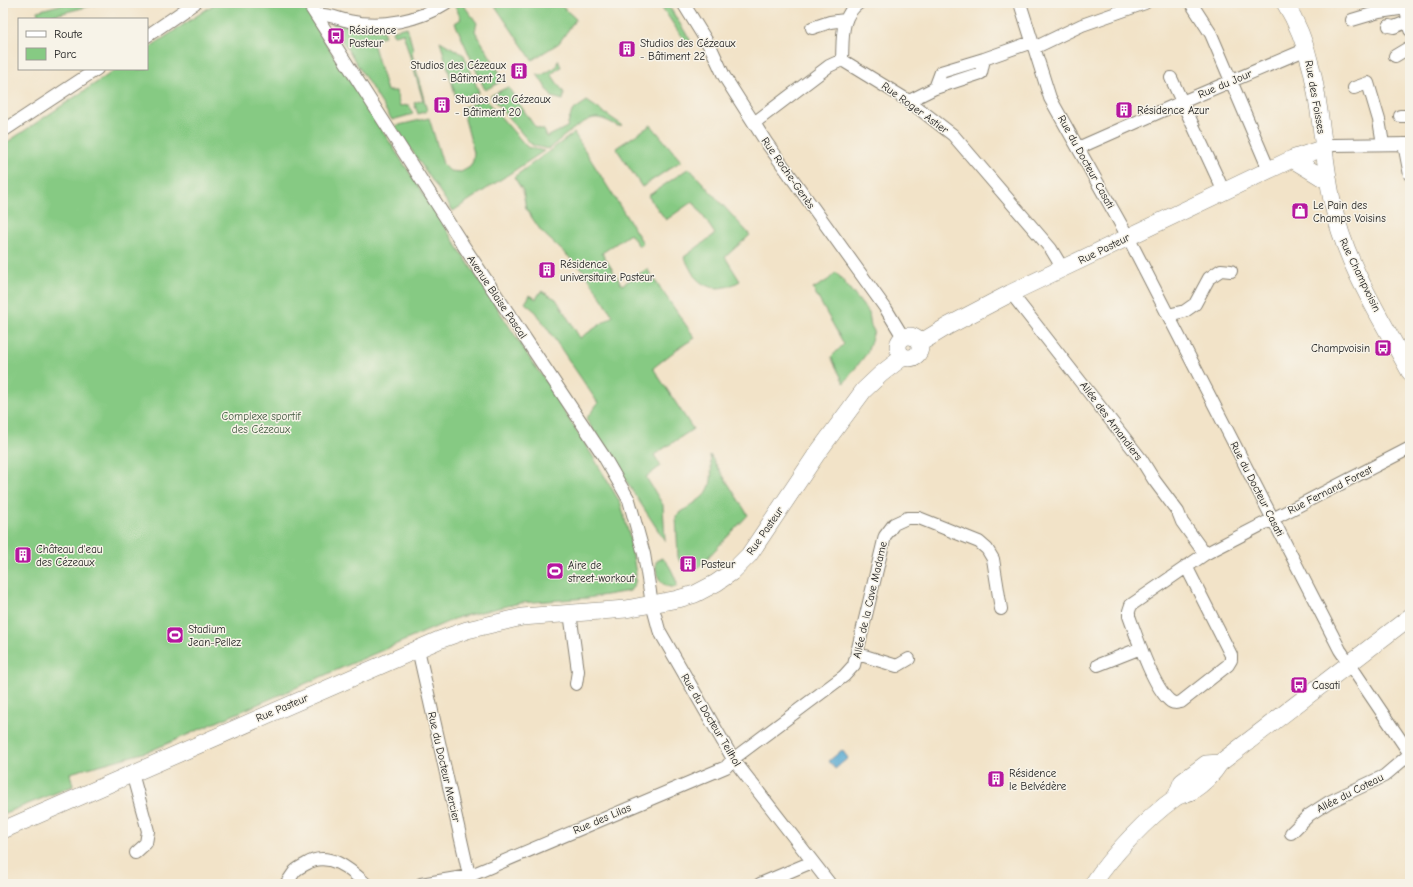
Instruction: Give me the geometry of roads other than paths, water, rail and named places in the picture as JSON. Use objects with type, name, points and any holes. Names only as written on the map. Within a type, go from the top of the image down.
[{"type":"main road","name":"Rue des Foisses","points":[[1288,4],[1307,49],[1313,73],[1324,148]]},
{"type":"main road","name":"Rue Pasteur","points":[[920,343],[948,326],[1011,293],[1292,159],[1324,148]]},
{"type":"main road","name":"Rue Champvoisin","points":[[1324,148],[1332,205],[1341,236],[1362,284],[1410,372]]},
{"type":"main road","points":[[1292,159],[1328,181]]},
{"type":"main road","points":[[913,336],[920,343],[920,351],[911,358],[903,357],[898,352],[897,345],[903,337],[913,336]]},
{"type":"main road","name":"Rue Pasteur","points":[[3,830],[418,649],[467,630],[522,617],[626,609],[683,598],[695,594],[716,583],[732,572],[749,555],[816,456],[864,390],[881,374],[903,357]]},
{"type":"main road","points":[[1093,884],[1119,851],[1146,822],[1176,797],[1191,791],[1212,774],[1220,763],[1348,663],[1410,617]]},
{"type":"street","points":[[148,35],[195,3]]},
{"type":"street","name":"Avenue Blaise Pascal","points":[[308,3],[465,248],[603,455],[629,500],[644,554],[652,604]]},
{"type":"street","points":[[316,16],[321,14],[362,23],[386,23],[416,17],[446,3]]},
{"type":"street","name":"Rue Roche-Genès","points":[[683,3],[712,50],[724,76],[766,142],[888,313],[903,337]]},
{"type":"street","points":[[754,123],[829,66],[842,60],[842,31],[845,20],[859,3]]},
{"type":"street","name":"Rue du Docteur Casati","points":[[1020,3],[1050,98],[1128,237],[1340,650],[1410,754]]},
{"type":"street","points":[[908,101],[934,88],[981,73],[984,59],[1033,45],[1133,5],[1145,3]]},
{"type":"street","points":[[1191,3],[1211,34],[1269,170]]},
{"type":"street","points":[[1352,20],[1405,5],[1409,26],[1389,26]]},
{"type":"street","points":[[812,28],[830,22],[845,20]]},
{"type":"street","points":[[1395,56],[1410,47]]},
{"type":"street","name":"Rue du Jour","points":[[1078,148],[1307,49]]},
{"type":"street","name":"Rue Roger Astier","points":[[842,60],[908,101],[953,135],[1050,249],[1063,269]]},
{"type":"street","points":[[3,131],[95,70]]},
{"type":"street","points":[[1171,78],[1224,192]]},
{"type":"street","points":[[1354,88],[1368,83],[1379,120],[1383,144]]},
{"type":"street","points":[[1324,148],[1333,145],[1407,144],[1410,175]]},
{"type":"street","points":[[1168,315],[1185,311],[1195,304],[1209,278],[1221,270],[1231,271]]},
{"type":"street","name":"Allée des Amandiers","points":[[1011,293],[1140,459],[1178,512],[1182,522],[1206,554]]},
{"type":"street","name":"Rue Fernand Forest","points":[[1141,648],[1128,616],[1128,611],[1132,605],[1186,566],[1206,554],[1410,448]]},
{"type":"street","name":"Allée de la Cave Madame","points":[[733,759],[844,676],[854,665],[858,654],[885,536],[894,524],[907,518],[919,518],[979,542],[987,549],[993,558],[1001,609]]},
{"type":"street","points":[[1098,665],[1141,648],[1157,684],[1170,701],[1176,704],[1181,702],[1228,665],[1231,660],[1231,655],[1186,566]]},
{"type":"street","name":"Rue du Docteur Teilhol","points":[[652,604],[659,630],[733,759],[830,884]]},
{"type":"street","points":[[570,613],[578,671],[576,684]]},
{"type":"street","name":"Rue du Docteur Mercier","points":[[418,649],[470,880]]},
{"type":"street","points":[[858,654],[898,666],[909,659]]},
{"type":"street","name":"Allée du Coteau","points":[[1291,833],[1309,816],[1329,802],[1384,776],[1410,754]]},
{"type":"street","name":"Rue des Lilas","points":[[422,884],[470,880],[726,767],[733,759]]},
{"type":"street","points":[[132,773],[148,831],[146,843],[135,853]]},
{"type":"street","points":[[286,884],[296,870],[311,861],[327,859],[340,864],[355,873],[366,884]]},
{"type":"street","points":[[760,884],[812,862]]},
{"type":"water","points":[[842,750],[848,758],[835,769],[829,761]]},
{"type":"place","name":"Résidence Pasteur","points":[[336,36]]},
{"type":"place","name":"Studios des Cézeaux - Bâtiment 22","points":[[627,49]]},
{"type":"place","name":"Studios des Cézeaux - Bâtiment 21","points":[[519,71]]},
{"type":"place","name":"Studios des Cézeaux - Bâtiment 20","points":[[442,105]]},
{"type":"place","name":"Résidence Azur","points":[[1124,110]]},
{"type":"place","name":"Le Pain des Champs Voisins","points":[[1300,211]]},
{"type":"place","name":"Résidence universitaire Pasteur","points":[[547,270]]},
{"type":"place","name":"Champvoisin","points":[[1383,348]]},
{"type":"place","name":"Château d'eau des Cézeaux","points":[[23,555]]},
{"type":"place","name":"Pasteur","points":[[688,564]]},
{"type":"place","name":"Aire de street-workout","points":[[555,571]]},
{"type":"place","name":"Stadium Jean-Pellez","points":[[175,635]]},
{"type":"place","name":"Casati","points":[[1299,685]]},
{"type":"place","name":"Résidence le Belvédère","points":[[996,779]]},
{"type":"park label","name":"Complexe sportif des Cézeaux","points":[[261,422]]}]
